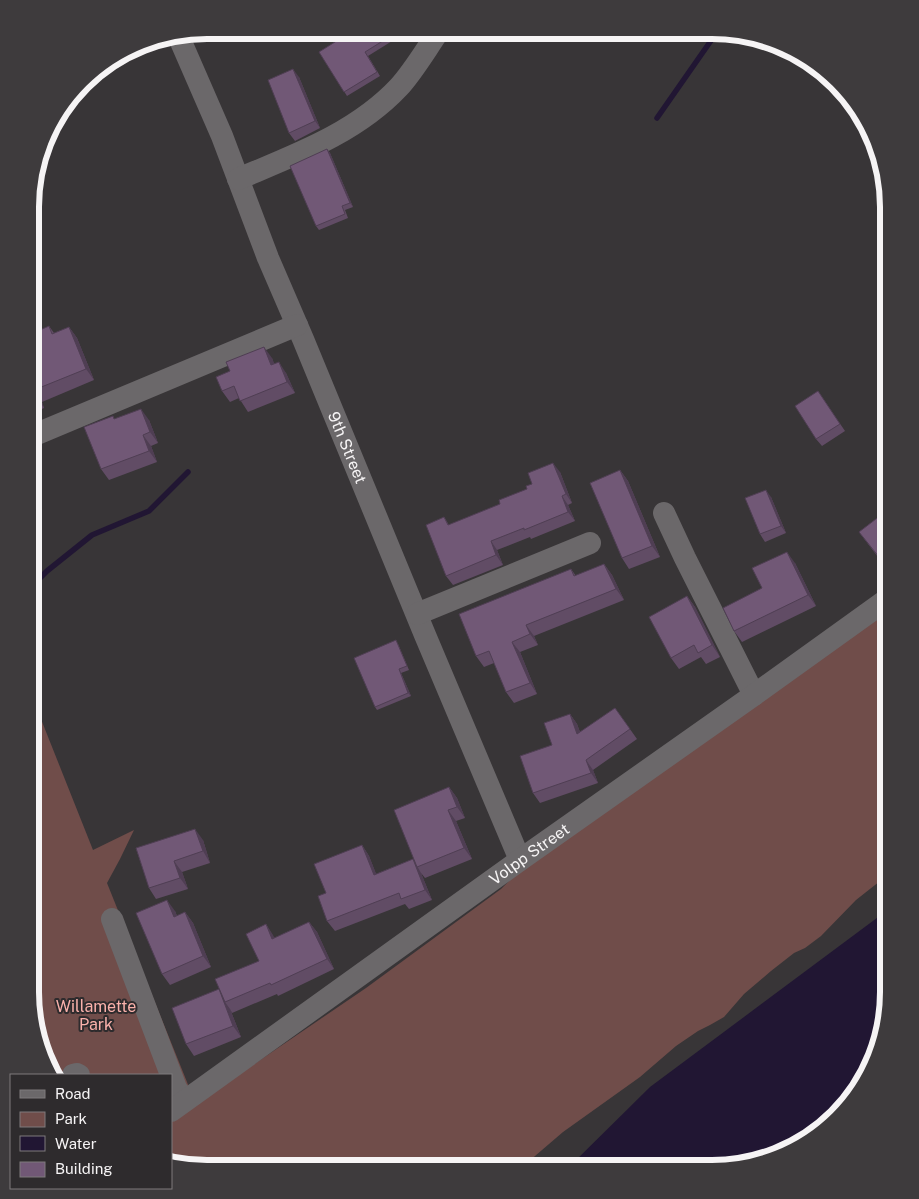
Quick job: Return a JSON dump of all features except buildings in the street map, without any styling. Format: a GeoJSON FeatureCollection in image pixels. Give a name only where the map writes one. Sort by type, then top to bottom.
{"type":"FeatureCollection","features":[{"type":"Feature","properties":{"kind":"street"},"geometry":{"type":"LineString","coordinates":[[238,179],[304,151],[339,133],[367,115],[400,86],[433,39]]}},
{"type":"Feature","properties":{"kind":"street","name":"9th Street"},"geometry":{"type":"LineString","coordinates":[[181,41],[222,136],[268,258],[520,860]]}},
{"type":"Feature","properties":{"kind":"street"},"geometry":{"type":"LineString","coordinates":[[39,433],[297,326]]}},
{"type":"Feature","properties":{"kind":"street"},"geometry":{"type":"LineString","coordinates":[[664,513],[754,695]]}},
{"type":"Feature","properties":{"kind":"street"},"geometry":{"type":"LineString","coordinates":[[417,614],[590,543]]}},
{"type":"Feature","properties":{"kind":"street","name":"Volpp Street"},"geometry":{"type":"LineString","coordinates":[[178,1106],[880,604]]}},
{"type":"Feature","properties":{"kind":"street"},"geometry":{"type":"LineString","coordinates":[[112,919],[171,1074]]}},
{"type":"Feature","properties":{"kind":"street"},"geometry":{"type":"LineString","coordinates":[[172,1077],[176,1088],[178,1106]]}},
{"type":"Feature","properties":{"kind":"green space","name":"Willamette Park"},"geometry":{"type":"Polygon","coordinates":[[[880,614],[880,881],[856,900],[821,936],[805,948],[794,953],[744,994],[724,1017],[676,1046],[640,1077],[563,1132],[530,1160],[207,1160],[172,1157],[172,1074],[60,1074],[48,1046],[42,1025],[39,1003],[39,714],[93,850],[134,830],[107,883],[197,1103],[366,988],[501,889],[517,873],[880,614]]]}},
{"type":"Feature","properties":{"kind":"water"},"geometry":{"type":"Polygon","coordinates":[[[880,916],[880,1003],[877,1025],[871,1046],[863,1066],[852,1085],[823,1118],[805,1132],[786,1143],[756,1155],[734,1159],[576,1160],[650,1087],[880,916]]]}},
{"type":"Feature","properties":{"kind":"waterway"},"geometry":{"type":"LineString","coordinates":[[657,118],[712,39]]}},
{"type":"Feature","properties":{"kind":"waterway"},"geometry":{"type":"LineString","coordinates":[[39,579],[92,535],[149,511],[188,472]]}}]}
